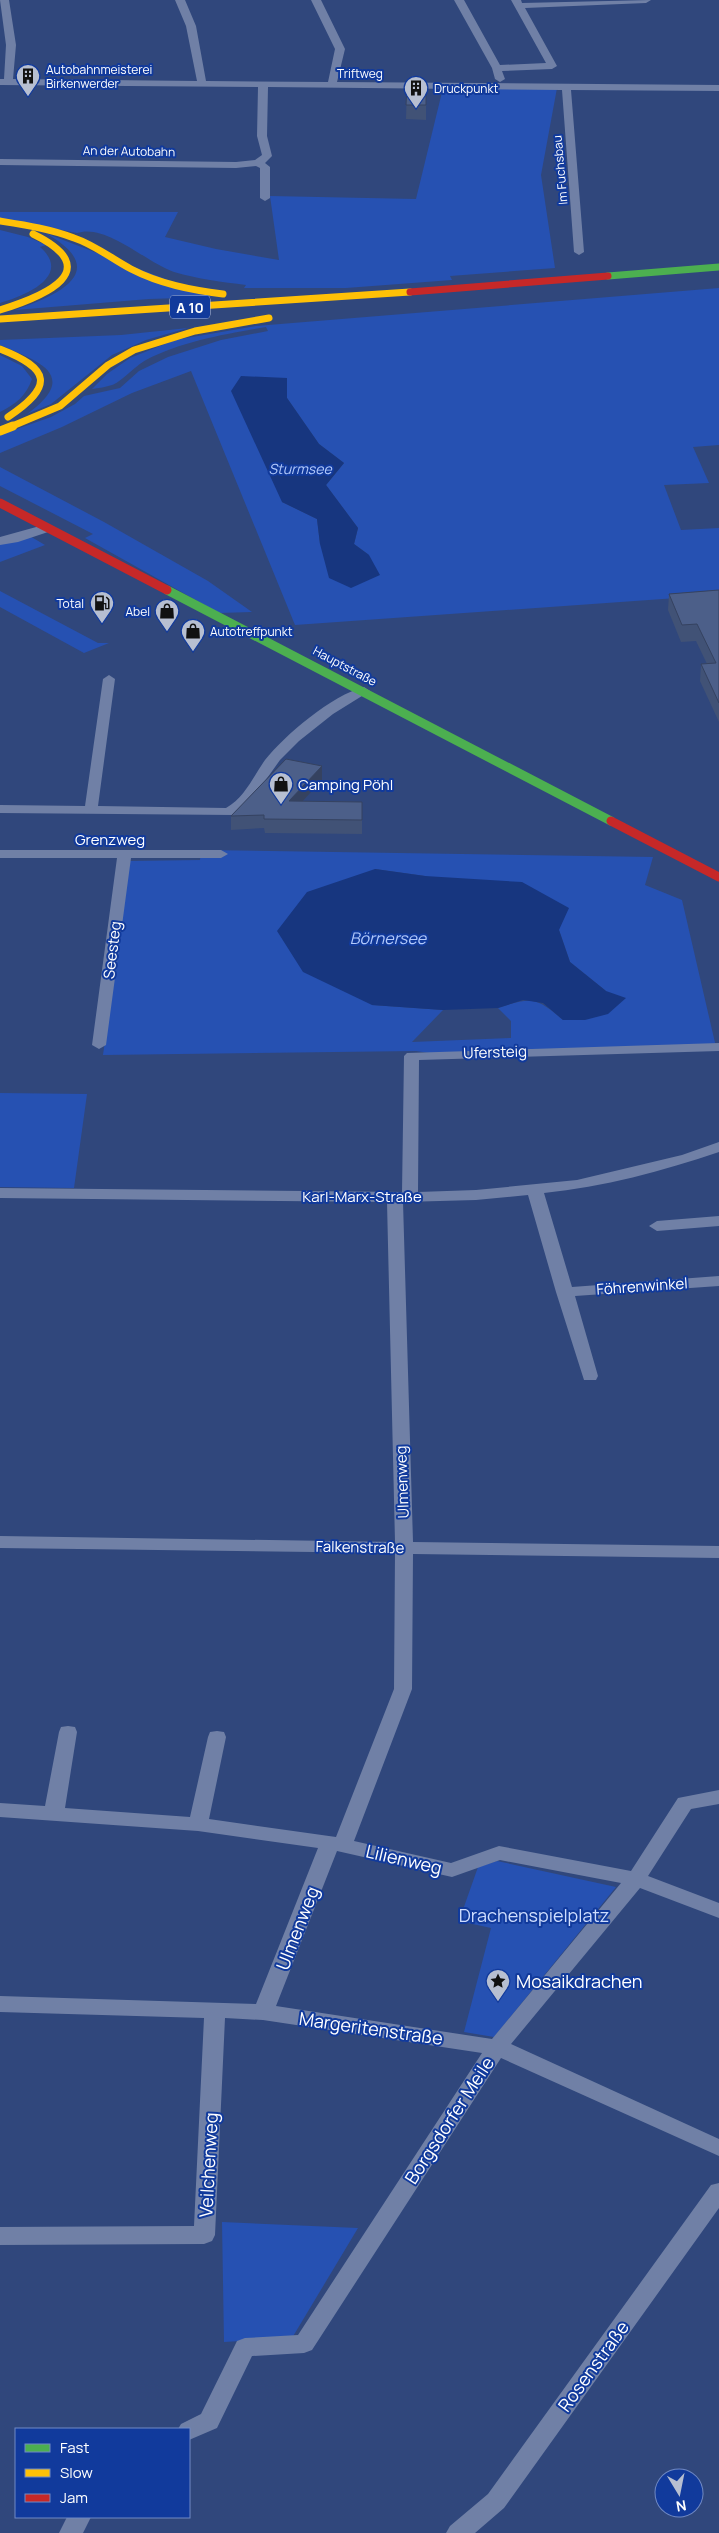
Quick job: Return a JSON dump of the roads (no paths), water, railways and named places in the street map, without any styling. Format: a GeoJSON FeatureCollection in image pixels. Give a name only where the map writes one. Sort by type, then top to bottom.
{"type":"FeatureCollection","features":[{"type":"Feature","properties":{"kind":"main road"},"geometry":{"type":"LineString","coordinates":[[0,222],[40,227],[68,235],[89,244],[141,274],[193,290],[255,296],[380,294]]}},
{"type":"Feature","properties":{"kind":"main road"},"geometry":{"type":"LineString","coordinates":[[0,226],[34,234],[53,243],[64,254],[68,266],[65,277],[53,289],[31,300],[0,310]]}},
{"type":"Feature","properties":{"kind":"main road","name":"A 10"},"geometry":{"type":"LineString","coordinates":[[0,319],[380,294],[719,267]]}},
{"type":"Feature","properties":{"kind":"main road","name":"A 10"},"geometry":{"type":"LineString","coordinates":[[0,431],[60,406],[116,359],[150,343],[203,329],[281,315],[191,320]]}},
{"type":"Feature","properties":{"kind":"main road"},"geometry":{"type":"LineString","coordinates":[[0,349],[31,363],[39,372],[42,382],[38,396],[0,420]]}},
{"type":"Feature","properties":{"kind":"main road","name":"Hauptstraße"},"geometry":{"type":"LineString","coordinates":[[0,503],[719,877]]}},
{"type":"Feature","properties":{"kind":"street"},"geometry":{"type":"LineString","coordinates":[[4,0],[3,11],[11,45],[4,82]]}},
{"type":"Feature","properties":{"kind":"street"},"geometry":{"type":"LineString","coordinates":[[180,0],[191,26],[202,84]]}},
{"type":"Feature","properties":{"kind":"street"},"geometry":{"type":"LineString","coordinates":[[316,0],[340,49],[332,85]]}},
{"type":"Feature","properties":{"kind":"street"},"geometry":{"type":"LineString","coordinates":[[459,0],[497,68],[502,86]]}},
{"type":"Feature","properties":{"kind":"street"},"geometry":{"type":"LineString","coordinates":[[497,68],[552,66],[518,3],[646,0]]}},
{"type":"Feature","properties":{"kind":"street","name":"Triftweg"},"geometry":{"type":"LineString","coordinates":[[4,82],[719,88]]}},
{"type":"Feature","properties":{"kind":"street"},"geometry":{"type":"LineString","coordinates":[[263,84],[262,136],[267,156],[258,163],[265,167],[265,198]]}},
{"type":"Feature","properties":{"kind":"street","name":"Im Fuchsbau"},"geometry":{"type":"LineString","coordinates":[[566,86],[579,252]]}},
{"type":"Feature","properties":{"kind":"street","name":"An der Autobahn"},"geometry":{"type":"LineString","coordinates":[[0,162],[236,165],[258,163]]}},
{"type":"Feature","properties":{"kind":"street"},"geometry":{"type":"LineString","coordinates":[[0,541],[14,539],[47,528]]}},
{"type":"Feature","properties":{"kind":"street"},"geometry":{"type":"LineString","coordinates":[[91,809],[109,679]]}},
{"type":"Feature","properties":{"kind":"street"},"geometry":{"type":"LineString","coordinates":[[0,809],[229,812],[239,807],[274,759],[286,747],[342,701],[364,691]]}},
{"type":"Feature","properties":{"kind":"street","name":"Grenzweg"},"geometry":{"type":"LineString","coordinates":[[0,854],[124,856],[221,854]]}},
{"type":"Feature","properties":{"kind":"street","name":"Seesteg"},"geometry":{"type":"LineString","coordinates":[[99,1045],[124,856]]}},
{"type":"Feature","properties":{"kind":"street","name":"Ufersteig"},"geometry":{"type":"LineString","coordinates":[[403,1197],[412,1056],[719,1047]]}},
{"type":"Feature","properties":{"kind":"street","name":"Karl-Marx-Straße"},"geometry":{"type":"LineString","coordinates":[[0,1193],[403,1197],[535,1190],[577,1185],[627,1174],[719,1147]]}},
{"type":"Feature","properties":{"kind":"street"},"geometry":{"type":"LineString","coordinates":[[535,1190],[590,1376]]}},
{"type":"Feature","properties":{"kind":"street","name":"Ulmenweg"},"geometry":{"type":"LineString","coordinates":[[264,2012],[403,1689],[403,1197]]}},
{"type":"Feature","properties":{"kind":"street"},"geometry":{"type":"LineString","coordinates":[[657,1226],[719,1221]]}},
{"type":"Feature","properties":{"kind":"street","name":"Föhrenwinkel"},"geometry":{"type":"LineString","coordinates":[[564,1292],[719,1281]]}},
{"type":"Feature","properties":{"kind":"street","name":"Falkenstraße"},"geometry":{"type":"LineString","coordinates":[[0,1542],[719,1552]]}},
{"type":"Feature","properties":{"kind":"street"},"geometry":{"type":"LineString","coordinates":[[54,1813],[68,1732]]}},
{"type":"Feature","properties":{"kind":"street"},"geometry":{"type":"LineString","coordinates":[[198,1824],[218,1737]]}},
{"type":"Feature","properties":{"kind":"street","name":"Borgsdorfer Meile"},"geometry":{"type":"LineString","coordinates":[[190,2430],[209,2421],[245,2347],[304,2344],[497,2047],[636,1879],[685,1803],[719,1797]]}},
{"type":"Feature","properties":{"kind":"street","name":"Lilienweg"},"geometry":{"type":"LineString","coordinates":[[0,1810],[198,1824],[337,1844],[452,1870],[499,1853],[636,1879],[719,1912]]}},
{"type":"Feature","properties":{"kind":"street","name":"Margeritenstraße"},"geometry":{"type":"LineString","coordinates":[[0,2004],[264,2012],[497,2047],[719,2148]]}},
{"type":"Feature","properties":{"kind":"street","name":"Veilchenweg"},"geometry":{"type":"LineString","coordinates":[[0,2236],[204,2235],[215,2010]]}},
{"type":"Feature","properties":{"kind":"street","name":"Rosenstraße"},"geometry":{"type":"LineString","coordinates":[[458,2533],[496,2501],[719,2192]]}},
{"type":"Feature","properties":{"kind":"street"},"geometry":{"type":"LineString","coordinates":[[71,2533],[78,2518]]}},
{"type":"Feature","properties":{"kind":"water","name":"Sturmsee"},"geometry":{"type":"Polygon","coordinates":[[[241,376],[287,378],[287,398],[319,444],[344,463],[326,485],[358,528],[354,544],[369,555],[380,575],[351,588],[329,578],[320,544],[317,519],[282,502],[231,391],[241,376]]]}},
{"type":"Feature","properties":{"kind":"water","name":"Börnersee"},"geometry":{"type":"Polygon","coordinates":[[[375,869],[425,876],[522,882],[569,908],[559,930],[570,962],[606,991],[626,998],[608,1014],[585,1020],[563,1020],[543,1003],[523,1000],[498,1008],[443,1010],[372,1005],[303,972],[277,931],[307,892],[375,869]]]}},
{"type":"Feature","properties":{"kind":"place","name":"Autobahnmeisterei Birkenwerder"},"geometry":{"type":"Point","coordinates":[28,97]}},
{"type":"Feature","properties":{"kind":"place","name":"Druckpunkt"},"geometry":{"type":"Point","coordinates":[416,109]}},
{"type":"Feature","properties":{"kind":"place","name":"Total"},"geometry":{"type":"Point","coordinates":[102,624]}},
{"type":"Feature","properties":{"kind":"place","name":"Abel"},"geometry":{"type":"Point","coordinates":[167,632]}},
{"type":"Feature","properties":{"kind":"place","name":"Autotreffpunkt"},"geometry":{"type":"Point","coordinates":[193,652]}},
{"type":"Feature","properties":{"kind":"place","name":"Camping Pöhl"},"geometry":{"type":"Point","coordinates":[281,805]}},
{"type":"Feature","properties":{"kind":"place","name":"Mosaikdrachen"},"geometry":{"type":"Point","coordinates":[498,2002]}},
{"type":"Feature","properties":{"kind":"park label","name":"Drachenspielplatz"},"geometry":{"type":"Point","coordinates":[534,1915]}}]}
